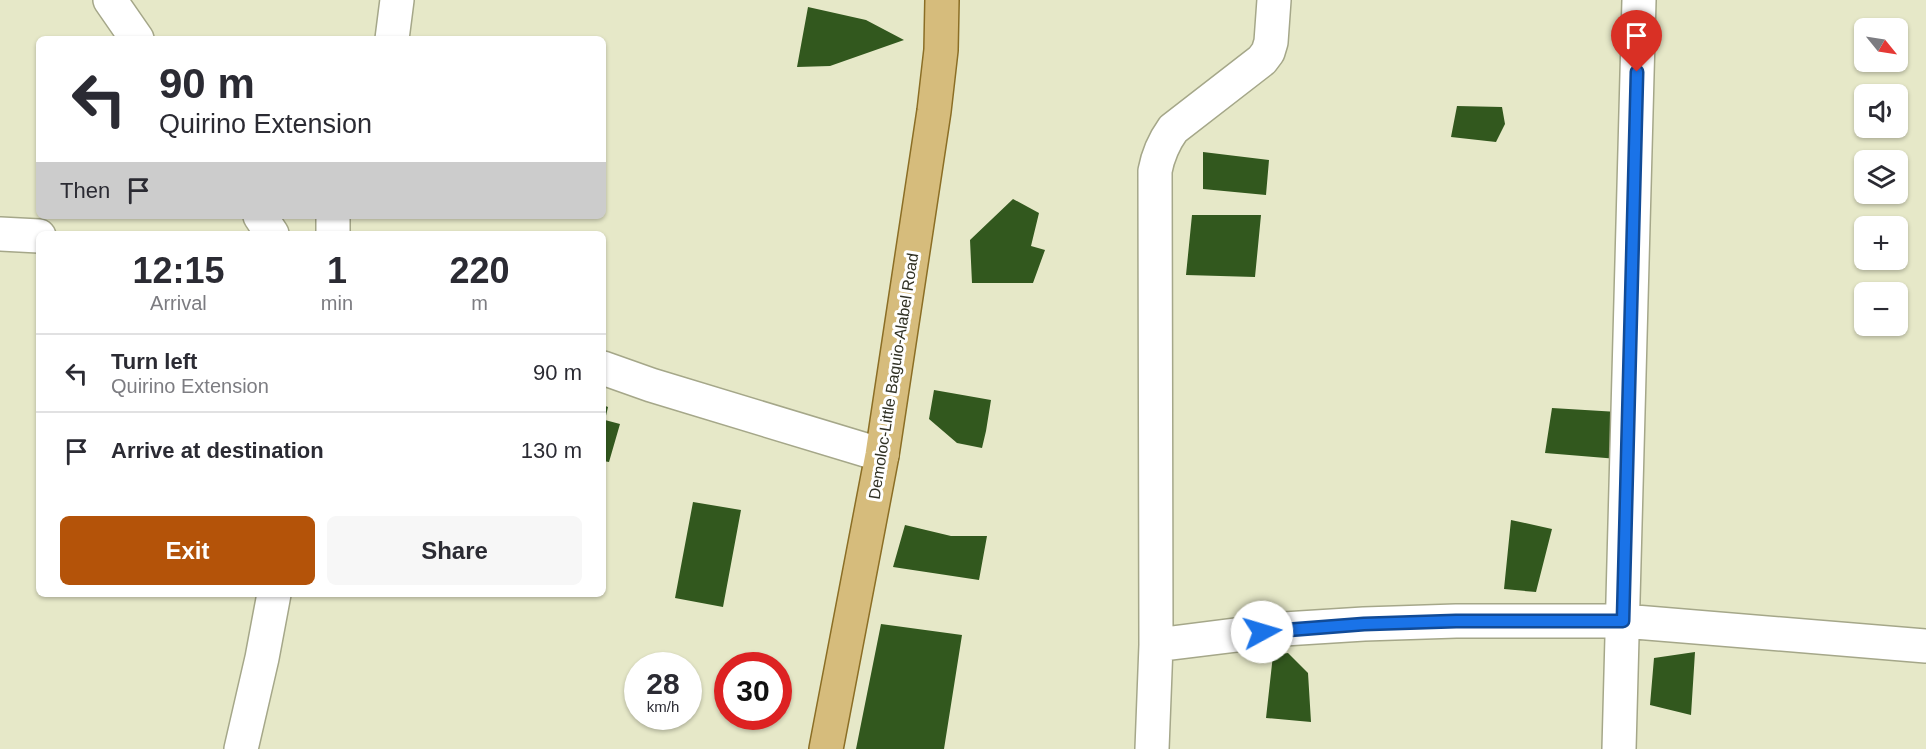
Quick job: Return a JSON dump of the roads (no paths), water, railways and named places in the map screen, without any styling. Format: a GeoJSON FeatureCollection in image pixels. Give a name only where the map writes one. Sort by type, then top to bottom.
{"type":"FeatureCollection","features":[{"type":"Feature","properties":{"kind":"main road","name":"Demoloc-Little Baguio-Alabel Road"},"geometry":{"type":"LineString","coordinates":[[826,749],[882,455],[934,111],[941,50],[942,0]]}},
{"type":"Feature","properties":{"kind":"street"},"geometry":{"type":"LineString","coordinates":[[110,0],[135,36]]}},
{"type":"Feature","properties":{"kind":"street"},"geometry":{"type":"LineString","coordinates":[[392,36],[397,0]]}},
{"type":"Feature","properties":{"kind":"street"},"geometry":{"type":"LineString","coordinates":[[1152,749],[1156,645],[1155,171],[1164,141],[1173,129],[1254,67],[1268,52],[1271,42],[1274,0]]}},
{"type":"Feature","properties":{"kind":"street"},"geometry":{"type":"LineString","coordinates":[[1619,749],[1639,0]]}},
{"type":"Feature","properties":{"kind":"street"},"geometry":{"type":"LineString","coordinates":[[0,234],[36,236]]}},
{"type":"Feature","properties":{"kind":"street"},"geometry":{"type":"LineString","coordinates":[[606,369],[651,385],[882,455]]}},
{"type":"Feature","properties":{"kind":"street"},"geometry":{"type":"LineString","coordinates":[[241,749],[273,597]]}},
{"type":"Feature","properties":{"kind":"street"},"geometry":{"type":"LineString","coordinates":[[1156,645],[1284,629],[1364,624],[1456,621],[1623,621],[1926,646]]}}]}
